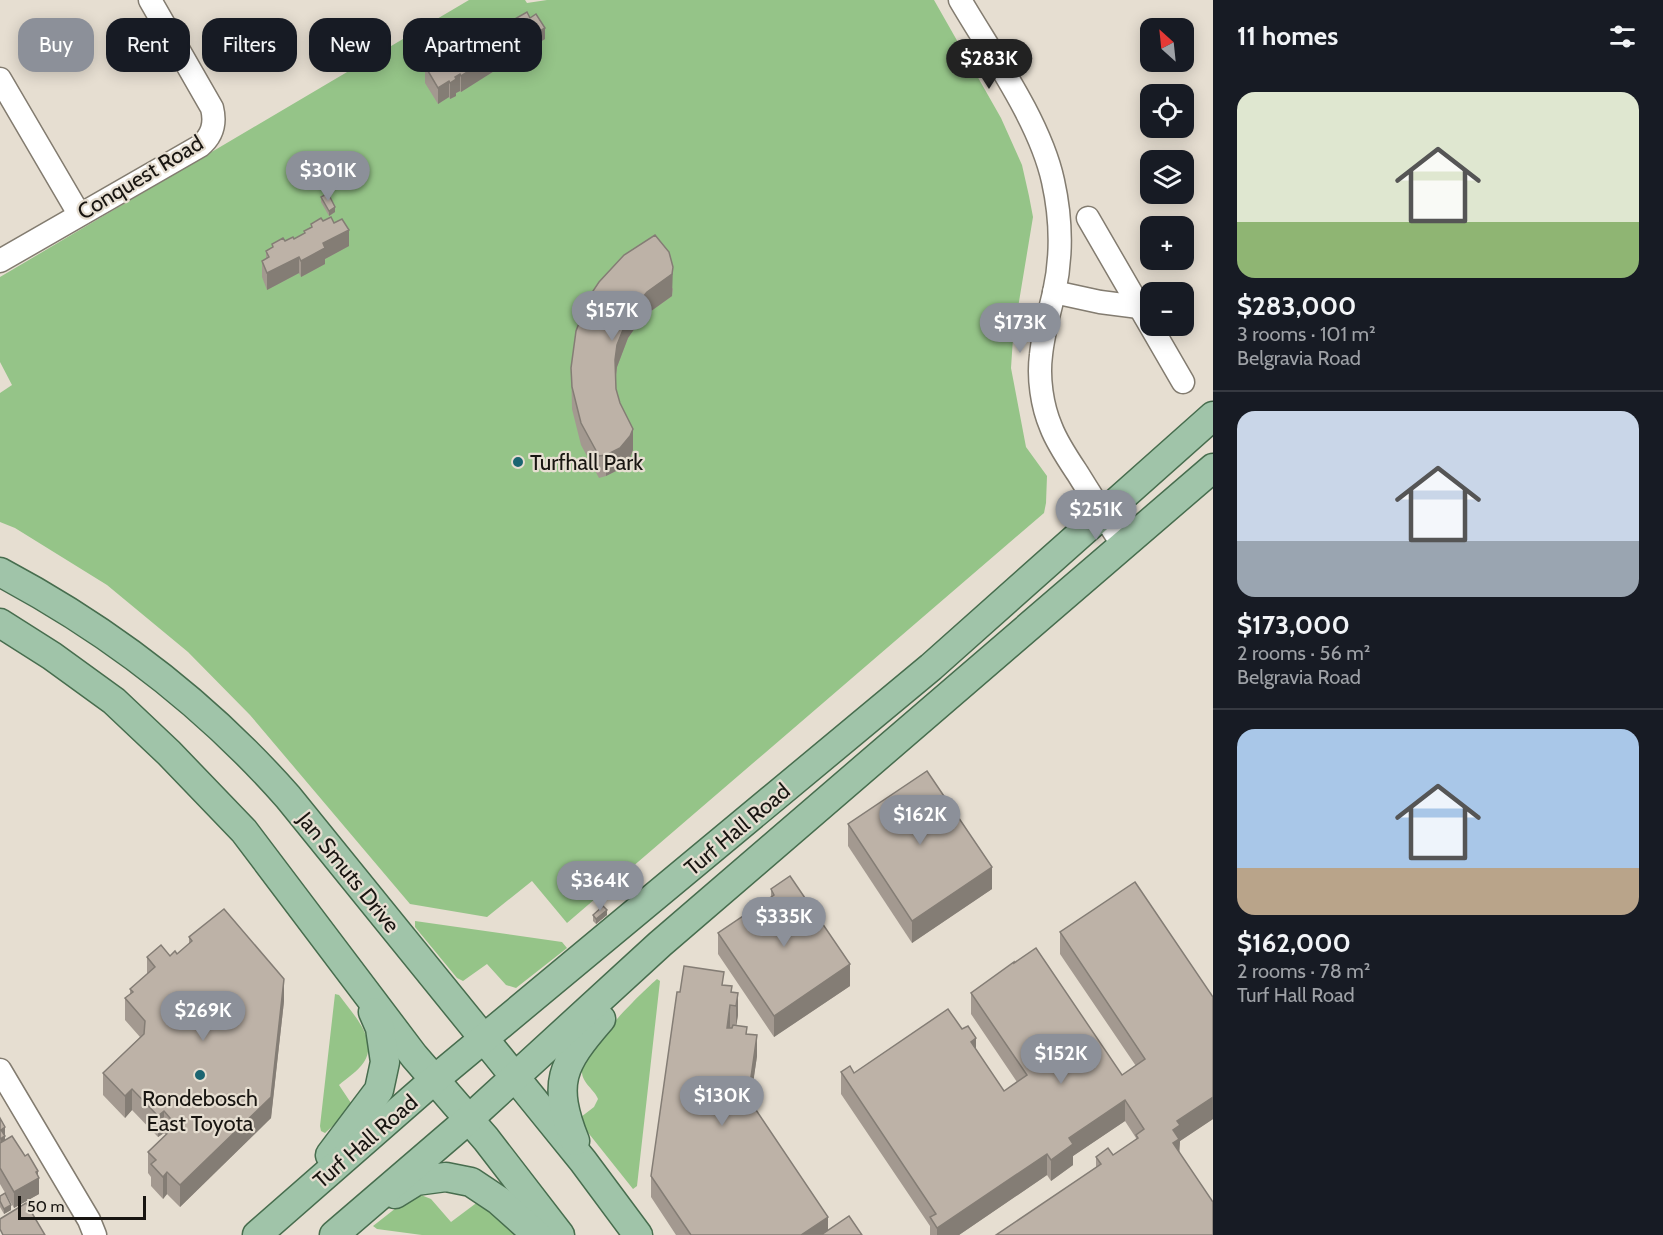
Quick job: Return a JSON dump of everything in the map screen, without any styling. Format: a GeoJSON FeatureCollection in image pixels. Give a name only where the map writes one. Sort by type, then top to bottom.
{"type":"FeatureCollection","features":[{"type":"Feature","properties":{"kind":"main road","name":"Turf Hall Road"},"geometry":{"type":"LineString","coordinates":[[257,1235],[434,1080],[931,667],[1213,416]]}},
{"type":"Feature","properties":{"kind":"main road","name":"Turf Hall Road"},"geometry":{"type":"LineString","coordinates":[[337,1232],[469,1119],[660,944],[1124,547],[1213,468]]}},
{"type":"Feature","properties":{"kind":"main road","name":"Jan Smuts Drive"},"geometry":{"type":"LineString","coordinates":[[0,572],[63,607],[114,641],[179,690],[239,745],[288,797],[583,1161],[638,1235]]}},
{"type":"Feature","properties":{"kind":"main road"},"geometry":{"type":"LineString","coordinates":[[0,623],[114,700],[170,753],[244,831],[365,994],[434,1080],[469,1119],[560,1235]]}},
{"type":"Feature","properties":{"kind":"main road"},"geometry":{"type":"LineString","coordinates":[[583,1161],[563,1105],[562,1089],[568,1062],[577,1046],[633,982],[660,944]]}},
{"type":"Feature","properties":{"kind":"main road"},"geometry":{"type":"LineString","coordinates":[[288,1208],[379,1090],[385,1062],[380,1028],[365,994]]}},
{"type":"Feature","properties":{"kind":"main road"},"geometry":{"type":"LineString","coordinates":[[337,1232],[416,1180],[446,1177],[471,1182],[498,1200],[537,1235]]}},
{"type":"Feature","properties":{"kind":"street","name":"Conquest Road"},"geometry":{"type":"LineString","coordinates":[[0,261],[200,146],[213,129],[212,108],[150,0]]}},
{"type":"Feature","properties":{"kind":"street"},"geometry":{"type":"LineString","coordinates":[[960,0],[1024,109],[1035,130],[1048,165],[1053,182],[1059,228],[1058,267],[1040,357],[1044,406],[1061,447],[1124,547]]}},
{"type":"Feature","properties":{"kind":"street"},"geometry":{"type":"LineString","coordinates":[[0,79],[79,214]]}},
{"type":"Feature","properties":{"kind":"street"},"geometry":{"type":"LineString","coordinates":[[1088,218],[1183,382]]}},
{"type":"Feature","properties":{"kind":"street"},"geometry":{"type":"LineString","coordinates":[[1054,292],[1100,302],[1139,307]]}},
{"type":"Feature","properties":{"kind":"street"},"geometry":{"type":"LineString","coordinates":[[0,1070],[89,1220],[95,1235]]}},
{"type":"Feature","properties":{"kind":"green space","name":"Turfhall Park"},"geometry":{"type":"Polygon","coordinates":[[[469,0],[525,0],[527,3],[547,0],[934,0],[1001,118],[1022,165],[1033,217],[1013,338],[1011,368],[1026,447],[1047,476],[1044,513],[567,923],[532,881],[487,917],[410,904],[250,715],[188,652],[107,585],[15,528],[0,522],[0,393],[12,385],[0,362],[0,277],[347,72],[391,72],[391,46],[403,39],[403,72],[542,72],[542,18],[439,18],[469,0]]]}},
{"type":"Feature","properties":{"kind":"green space"},"geometry":{"type":"Polygon","coordinates":[[[415,921],[562,942],[567,948],[516,988],[506,985],[487,964],[463,981],[457,978],[415,927],[415,921]]]}},
{"type":"Feature","properties":{"kind":"green space"},"geometry":{"type":"Polygon","coordinates":[[[657,979],[660,981],[637,1186],[633,1189],[586,1130],[581,1117],[594,1107],[598,1099],[584,1080],[582,1072],[584,1063],[601,1038],[626,1009],[657,979]]]}},
{"type":"Feature","properties":{"kind":"green space"},"geometry":{"type":"Polygon","coordinates":[[[335,994],[339,995],[362,1026],[368,1044],[368,1053],[362,1065],[339,1085],[351,1103],[349,1111],[325,1133],[321,1131],[320,1126],[335,994]]]}},
{"type":"Feature","properties":{"kind":"green space"},"geometry":{"type":"Polygon","coordinates":[[[421,1195],[431,1199],[451,1222],[479,1201],[491,1209],[515,1235],[422,1235],[377,1229],[373,1226],[410,1197],[421,1195]]]}},
{"type":"Feature","properties":{"kind":"building"},"geometry":{"type":"Polygon","coordinates":[[[527,12],[530,18],[516,18],[527,12]]]}},
{"type":"Feature","properties":{"kind":"building"},"geometry":{"type":"Polygon","coordinates":[[[429,72],[467,72],[461,76],[460,74],[450,83],[449,81],[438,88],[429,72]]]}},
{"type":"Feature","properties":{"kind":"building"},"geometry":{"type":"Polygon","coordinates":[[[328,193],[335,207],[329,211],[321,197],[328,193]]]}},
{"type":"Feature","properties":{"kind":"building"},"geometry":{"type":"Polygon","coordinates":[[[331,217],[334,223],[342,219],[349,230],[323,243],[325,248],[301,261],[299,257],[267,273],[262,261],[269,257],[266,251],[273,247],[272,244],[283,238],[285,241],[293,237],[294,239],[305,233],[304,231],[312,227],[311,224],[321,218],[323,221],[331,217]]]}},
{"type":"Feature","properties":{"kind":"building"},"geometry":{"type":"Polygon","coordinates":[[[655,235],[669,252],[673,267],[672,274],[647,292],[628,317],[617,345],[615,360],[616,389],[633,429],[620,448],[599,456],[581,423],[572,387],[571,368],[576,331],[589,297],[599,282],[624,255],[655,235]]]}},
{"type":"Feature","properties":{"kind":"building"},"geometry":{"type":"Polygon","coordinates":[[[927,771],[992,867],[912,921],[848,824],[927,771]]]}},
{"type":"Feature","properties":{"kind":"building"},"geometry":{"type":"Polygon","coordinates":[[[790,876],[850,964],[774,1016],[718,933],[774,895],[771,889],[790,876]]]}},
{"type":"Feature","properties":{"kind":"building"},"geometry":{"type":"Polygon","coordinates":[[[1135,882],[1213,997],[1213,1097],[1177,1121],[1180,1125],[1173,1130],[1179,1139],[1173,1143],[1213,1202],[1213,1235],[996,1235],[1101,1164],[1096,1157],[1108,1148],[1113,1155],[1138,1138],[1136,1135],[1144,1129],[1125,1100],[1069,1138],[1073,1144],[1051,1160],[1047,1154],[937,1228],[930,1217],[936,1214],[841,1072],[850,1066],[854,1073],[948,1009],[962,1029],[968,1026],[976,1038],[971,1042],[1004,1091],[1027,1075],[971,993],[1036,948],[1122,1075],[1145,1059],[1060,932],[1135,882]]]}},
{"type":"Feature","properties":{"kind":"building"},"geometry":{"type":"Polygon","coordinates":[[[603,906],[607,910],[596,919],[593,915],[603,906]]]}},
{"type":"Feature","properties":{"kind":"building","name":"Rondebosch East Toyota"},"geometry":{"type":"Polygon","coordinates":[[[224,909],[284,979],[271,1097],[180,1185],[167,1172],[163,1177],[151,1164],[156,1160],[148,1152],[176,1125],[164,1111],[158,1116],[132,1089],[125,1096],[103,1073],[144,1034],[145,1021],[125,998],[133,992],[130,989],[155,967],[147,957],[161,945],[170,956],[175,951],[177,954],[192,941],[189,937],[224,909]]]}},
{"type":"Feature","properties":{"kind":"building"},"geometry":{"type":"Polygon","coordinates":[[[684,966],[724,972],[722,985],[732,986],[731,992],[738,993],[736,1006],[730,1005],[727,1028],[732,1028],[733,1025],[747,1027],[746,1034],[757,1035],[748,1098],[828,1217],[801,1235],[691,1235],[651,1176],[677,992],[680,992],[684,966]]]}},
{"type":"Feature","properties":{"kind":"building"},"geometry":{"type":"Polygon","coordinates":[[[0,1118],[5,1127],[1,1130],[5,1136],[0,1139],[0,1118]]]}},
{"type":"Feature","properties":{"kind":"building"},"geometry":{"type":"Polygon","coordinates":[[[12,1136],[25,1156],[28,1154],[38,1171],[36,1172],[39,1178],[14,1192],[0,1168],[0,1143],[12,1136]]]}},
{"type":"Feature","properties":{"kind":"building"},"geometry":{"type":"Polygon","coordinates":[[[5,1193],[11,1205],[4,1209],[0,1196],[5,1193]]]}},
{"type":"Feature","properties":{"kind":"building"},"geometry":{"type":"Polygon","coordinates":[[[26,1203],[45,1235],[3,1235],[0,1229],[0,1219],[26,1203]]]}},
{"type":"Feature","properties":{"kind":"building"},"geometry":{"type":"Polygon","coordinates":[[[849,1216],[862,1235],[821,1235],[849,1216]]]}},
{"type":"Feature","properties":{"kind":"place","name":"Turfhall Park"},"geometry":{"type":"Point","coordinates":[518,462]}},
{"type":"Feature","properties":{"kind":"place","name":"Rondebosch East Toyota"},"geometry":{"type":"Point","coordinates":[200,1075]}}]}
